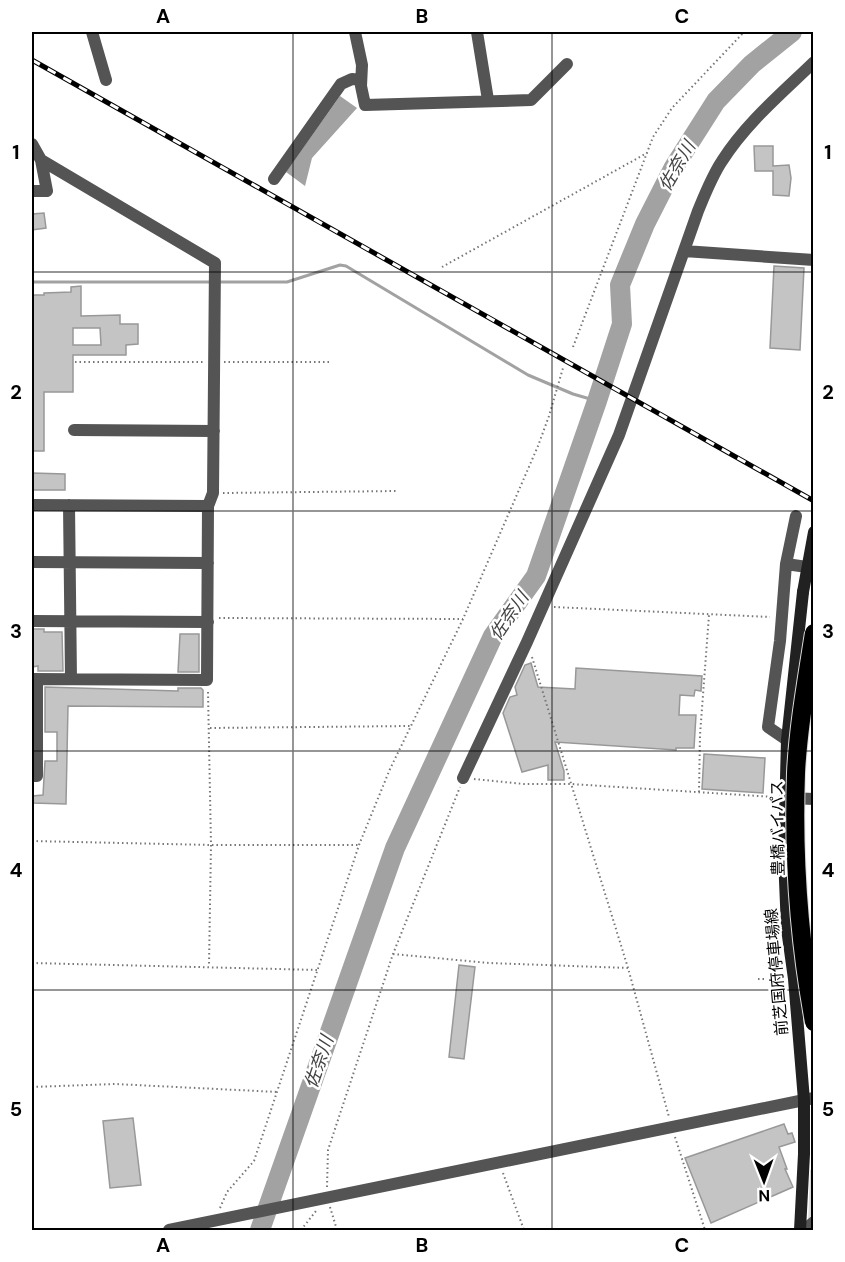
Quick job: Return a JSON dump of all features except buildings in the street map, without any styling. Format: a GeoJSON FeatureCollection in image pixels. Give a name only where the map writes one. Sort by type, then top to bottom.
{"type":"FeatureCollection","features":[{"type":"Feature","properties":{"kind":"highway","name":"豊橋バイパス"},"geometry":{"type":"LineString","coordinates":[[813,633],[796,772],[800,928],[813,1022]]}},
{"type":"Feature","properties":{"kind":"highway","name":"豊橋バイパス"},"geometry":{"type":"LineString","coordinates":[[813,687],[806,769],[804,882],[813,973]]}},
{"type":"Feature","properties":{"kind":"main road","name":"前芝国府停車場線"},"geometry":{"type":"LineString","coordinates":[[802,1230],[809,1154],[809,1099],[786,908],[784,856],[787,740],[803,592],[813,532]]}},
{"type":"Feature","properties":{"kind":"street"},"geometry":{"type":"LineString","coordinates":[[92,32],[106,80]]}},
{"type":"Feature","properties":{"kind":"street"},"geometry":{"type":"LineString","coordinates":[[354,32],[362,64],[364,105],[531,100],[567,64]]}},
{"type":"Feature","properties":{"kind":"street"},"geometry":{"type":"LineString","coordinates":[[477,32],[488,100]]}},
{"type":"Feature","properties":{"kind":"street"},"geometry":{"type":"LineString","coordinates":[[463,778],[543,607],[619,435],[698,211],[723,159],[763,112],[813,62]]}},
{"type":"Feature","properties":{"kind":"street"},"geometry":{"type":"LineString","coordinates":[[274,180],[341,84],[352,79],[361,80]]}},
{"type":"Feature","properties":{"kind":"street"},"geometry":{"type":"LineString","coordinates":[[32,144],[41,160],[47,190],[32,191]]}},
{"type":"Feature","properties":{"kind":"street"},"geometry":{"type":"LineString","coordinates":[[32,776],[37,776],[34,679],[207,680],[208,506],[213,493],[214,431],[215,263],[41,160]]}},
{"type":"Feature","properties":{"kind":"street"},"geometry":{"type":"LineString","coordinates":[[684,251],[813,260]]}},
{"type":"Feature","properties":{"kind":"street"},"geometry":{"type":"LineString","coordinates":[[74,430],[214,431]]}},
{"type":"Feature","properties":{"kind":"street"},"geometry":{"type":"LineString","coordinates":[[32,505],[208,506]]}},
{"type":"Feature","properties":{"kind":"street"},"geometry":{"type":"LineString","coordinates":[[69,505],[71,679]]}},
{"type":"Feature","properties":{"kind":"street"},"geometry":{"type":"LineString","coordinates":[[787,740],[768,727],[782,618],[786,564],[796,516]]}},
{"type":"Feature","properties":{"kind":"street"},"geometry":{"type":"LineString","coordinates":[[32,562],[208,563]]}},
{"type":"Feature","properties":{"kind":"street"},"geometry":{"type":"LineString","coordinates":[[786,564],[813,568]]}},
{"type":"Feature","properties":{"kind":"street"},"geometry":{"type":"LineString","coordinates":[[32,621],[208,620]]}},
{"type":"Feature","properties":{"kind":"street"},"geometry":{"type":"LineString","coordinates":[[786,798],[813,799]]}},
{"type":"Feature","properties":{"kind":"street"},"geometry":{"type":"LineString","coordinates":[[169,1230],[809,1099]]}},
{"type":"Feature","properties":{"kind":"street"},"geometry":{"type":"LineString","coordinates":[[802,1230],[813,1222]]}},
{"type":"Feature","properties":{"kind":"path"},"geometry":{"type":"LineString","coordinates":[[573,347],[653,137],[672,108],[744,32]]}},
{"type":"Feature","properties":{"kind":"path"},"geometry":{"type":"LineString","coordinates":[[442,267],[647,153]]}},
{"type":"Feature","properties":{"kind":"path"},"geometry":{"type":"LineString","coordinates":[[218,1220],[227,1192],[254,1161],[359,845],[390,769],[463,619],[538,446],[563,368]]}},
{"type":"Feature","properties":{"kind":"path"},"geometry":{"type":"LineString","coordinates":[[213,493],[397,491]]}},
{"type":"Feature","properties":{"kind":"path"},"geometry":{"type":"LineString","coordinates":[[543,607],[782,618]]}},
{"type":"Feature","properties":{"kind":"path"},"geometry":{"type":"LineString","coordinates":[[699,792],[700,735],[709,615]]}},
{"type":"Feature","properties":{"kind":"path"},"geometry":{"type":"LineString","coordinates":[[208,620],[463,619]]}},
{"type":"Feature","properties":{"kind":"path"},"geometry":{"type":"LineString","coordinates":[[527,642],[628,968],[672,1127],[705,1230]]}},
{"type":"Feature","properties":{"kind":"path"},"geometry":{"type":"LineString","coordinates":[[207,680],[211,845],[209,966]]}},
{"type":"Feature","properties":{"kind":"path"},"geometry":{"type":"LineString","coordinates":[[208,728],[411,726]]}},
{"type":"Feature","properties":{"kind":"path"},"geometry":{"type":"LineString","coordinates":[[337,1230],[327,1197],[328,1150],[393,954],[463,778],[524,784],[571,784],[786,798]]}},
{"type":"Feature","properties":{"kind":"path"},"geometry":{"type":"LineString","coordinates":[[32,841],[211,845],[359,845]]}},
{"type":"Feature","properties":{"kind":"path"},"geometry":{"type":"LineString","coordinates":[[393,954],[489,963],[628,968]]}},
{"type":"Feature","properties":{"kind":"path"},"geometry":{"type":"LineString","coordinates":[[32,963],[318,970]]}},
{"type":"Feature","properties":{"kind":"path"},"geometry":{"type":"LineString","coordinates":[[758,979],[794,979]]}},
{"type":"Feature","properties":{"kind":"path"},"geometry":{"type":"LineString","coordinates":[[32,1087],[115,1084],[278,1092]]}},
{"type":"Feature","properties":{"kind":"path"},"geometry":{"type":"LineString","coordinates":[[498,1161],[524,1230]]}},
{"type":"Feature","properties":{"kind":"path"},"geometry":{"type":"LineString","coordinates":[[301,1230],[327,1197]]}},
{"type":"Feature","properties":{"kind":"shaded area"},"geometry":{"type":"Polygon","coordinates":[[[340,96],[357,108],[312,158],[305,186],[286,172],[340,96]]]}},
{"type":"Feature","properties":{"kind":"shaded area"},"geometry":{"type":"Polygon","coordinates":[[[813,1169],[813,1218],[808,1223],[810,1170],[813,1169]]]}},
{"type":"Feature","properties":{"kind":"waterway","name":"佐奈川"},"geometry":{"type":"LineString","coordinates":[[260,1230],[395,848],[493,636],[536,576],[622,324],[620,285],[645,224],[674,167],[716,101],[752,64],[792,32]]}},
{"type":"Feature","properties":{"kind":"waterway"},"geometry":{"type":"LineString","coordinates":[[219,282],[287,282],[340,265],[346,266],[528,375],[573,394],[597,401]]}},
{"type":"Feature","properties":{"kind":"waterway"},"geometry":{"type":"LineString","coordinates":[[32,282],[213,282]]}},
{"type":"Feature","properties":{"kind":"railway"},"geometry":{"type":"LineString","coordinates":[[32,60],[814,501]]}}]}
